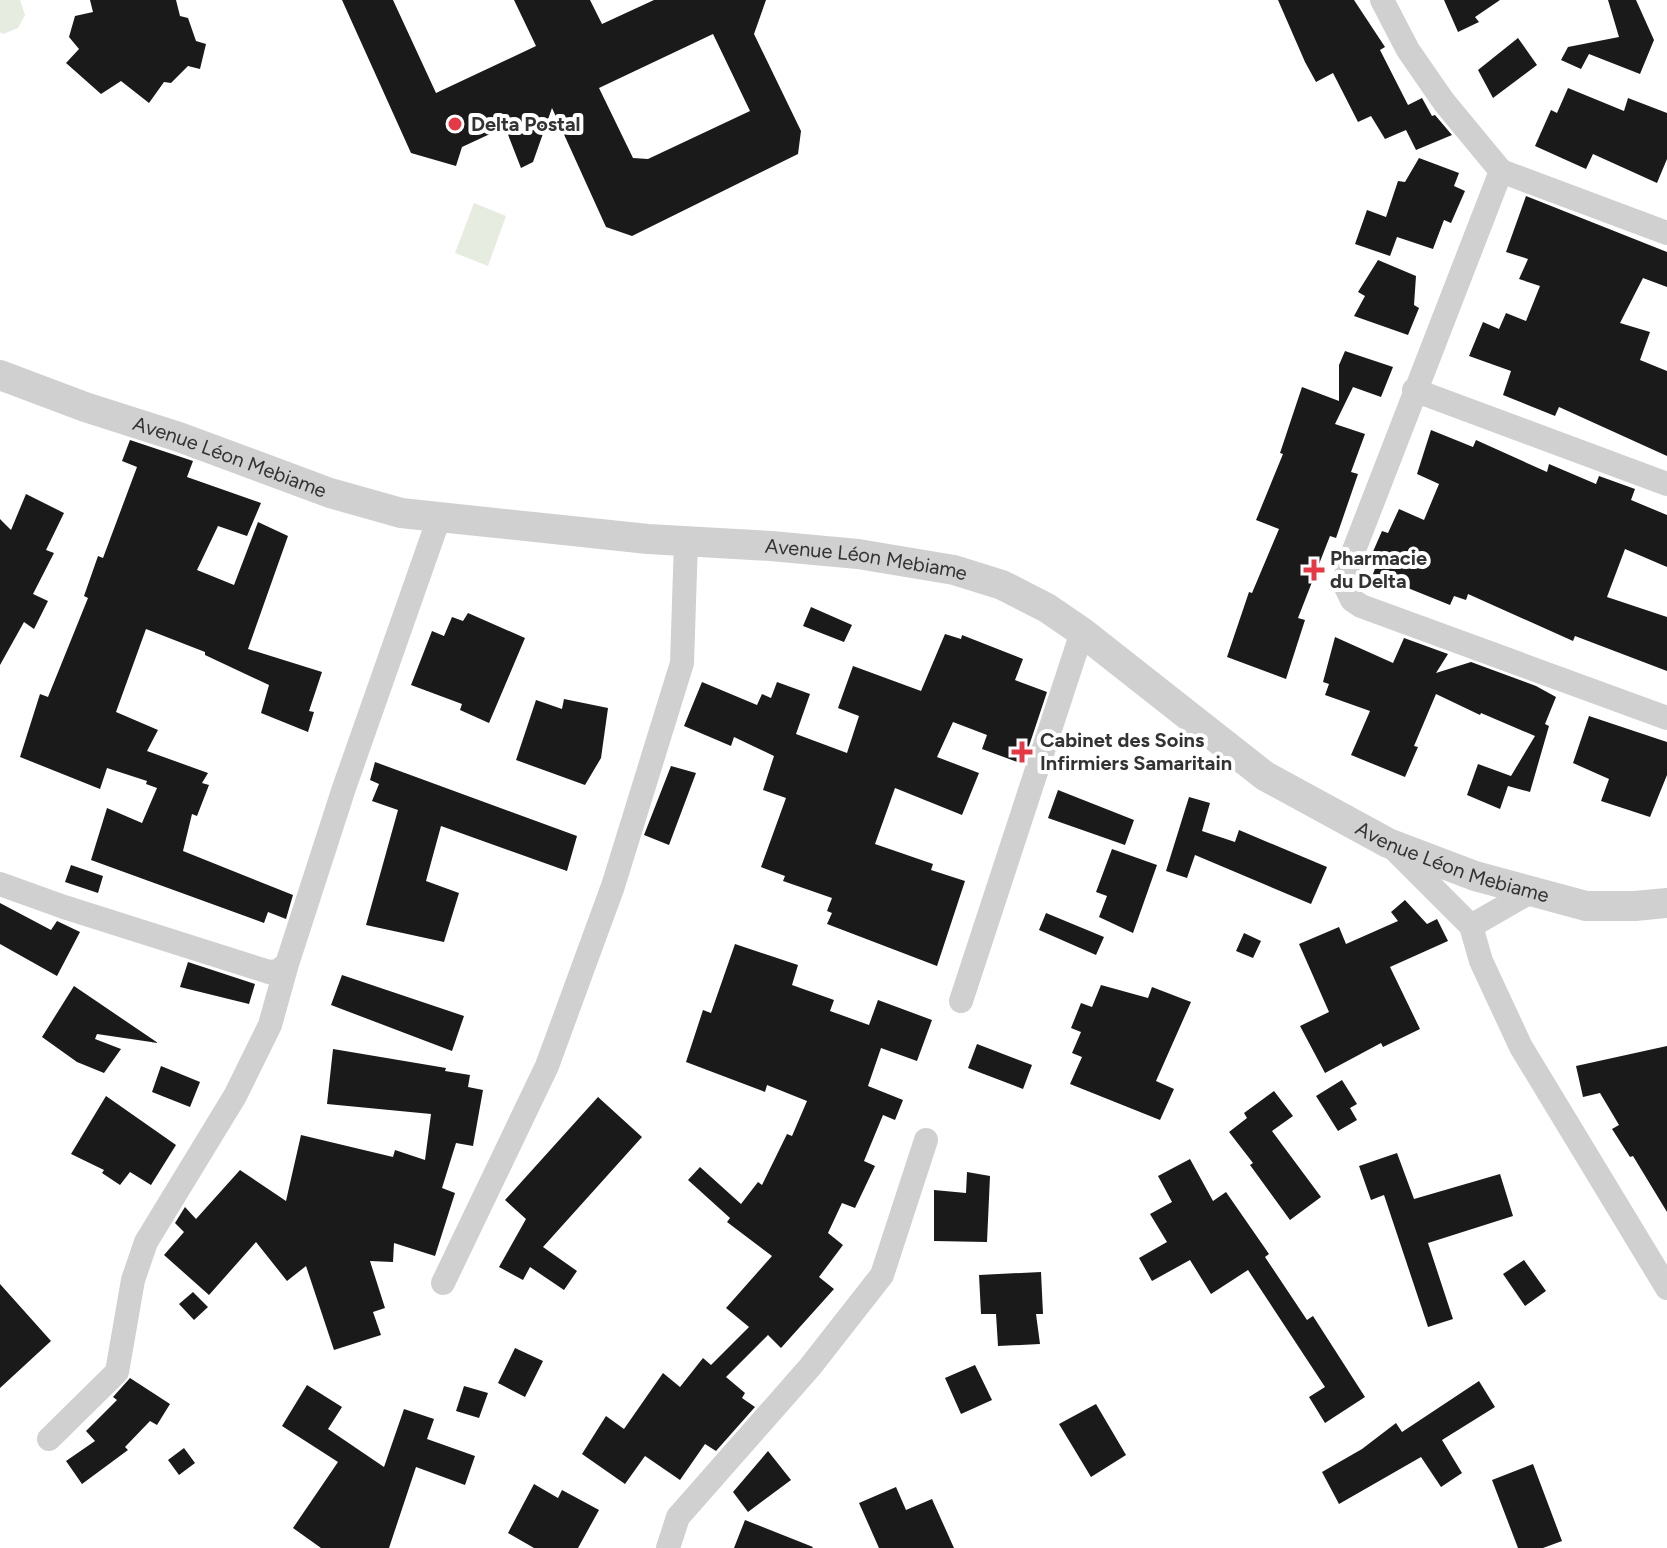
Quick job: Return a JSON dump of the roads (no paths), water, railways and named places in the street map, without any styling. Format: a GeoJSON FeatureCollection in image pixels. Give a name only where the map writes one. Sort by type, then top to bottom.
{"type":"FeatureCollection","features":[{"type":"Feature","properties":{"kind":"street"},"geometry":{"type":"LineString","coordinates":[[1382,0],[1408,50],[1444,102],[1501,171],[1667,233]]}},
{"type":"Feature","properties":{"kind":"street"},"geometry":{"type":"LineString","coordinates":[[1501,171],[1414,390],[1344,583],[1352,600],[1361,606],[1667,718]]}},
{"type":"Feature","properties":{"kind":"street","name":"Avenue Léon Mebiame"},"geometry":{"type":"LineString","coordinates":[[0,375],[330,493],[401,513],[686,541],[858,554],[954,570],[1002,585],[1047,608],[1082,632],[1265,776],[1388,843],[1475,876],[1586,906],[1667,903]]}},
{"type":"Feature","properties":{"kind":"street"},"geometry":{"type":"LineString","coordinates":[[1414,390],[1667,484]]}},
{"type":"Feature","properties":{"kind":"street"},"geometry":{"type":"LineString","coordinates":[[49,1439],[117,1372],[133,1280],[146,1242],[235,1096],[270,1025],[344,788],[439,518]]}},
{"type":"Feature","properties":{"kind":"street"},"geometry":{"type":"LineString","coordinates":[[443,1283],[547,1066],[613,886],[682,663],[686,541]]}},
{"type":"Feature","properties":{"kind":"street"},"geometry":{"type":"LineString","coordinates":[[961,1001],[1082,632]]}},
{"type":"Feature","properties":{"kind":"street"},"geometry":{"type":"LineString","coordinates":[[1388,843],[1471,926],[1481,961],[1521,1047],[1667,1288]]}},
{"type":"Feature","properties":{"kind":"street"},"geometry":{"type":"LineString","coordinates":[[0,884],[269,972],[278,971],[287,964]]}},
{"type":"Feature","properties":{"kind":"street"},"geometry":{"type":"LineString","coordinates":[[1471,926],[1532,891]]}},
{"type":"Feature","properties":{"kind":"street"},"geometry":{"type":"LineString","coordinates":[[668,1548],[678,1517],[810,1367],[882,1275],[926,1140]]}},
{"type":"Feature","properties":{"kind":"place","name":"Delta Postal"},"geometry":{"type":"Point","coordinates":[455,124]}},
{"type":"Feature","properties":{"kind":"place","name":"Pharmacie du Delta"},"geometry":{"type":"Point","coordinates":[1314,570]}},
{"type":"Feature","properties":{"kind":"place","name":"Cabinet des Soins Infirmiers Samaritain"},"geometry":{"type":"Point","coordinates":[1022,752]}}]}
